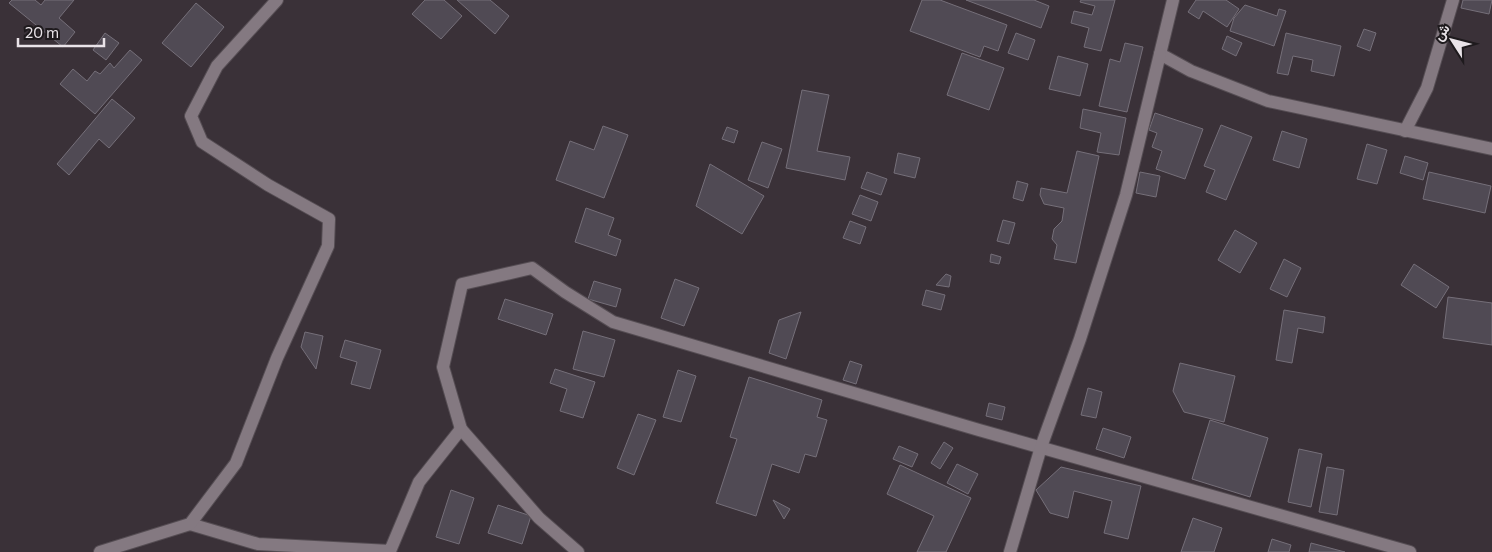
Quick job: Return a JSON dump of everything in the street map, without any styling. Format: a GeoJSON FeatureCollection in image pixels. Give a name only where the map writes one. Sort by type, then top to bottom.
{"type":"FeatureCollection","features":[{"type":"Feature","properties":{"kind":"street"},"geometry":{"type":"LineString","coordinates":[[190,524],[236,463],[277,358],[328,246],[329,219],[268,185],[202,142],[191,116],[217,66],[277,0]]}},
{"type":"Feature","properties":{"kind":"street"},"geometry":{"type":"LineString","coordinates":[[1010,552],[1041,447],[1080,339],[1126,195],[1172,0]]}},
{"type":"Feature","properties":{"kind":"street"},"geometry":{"type":"LineString","coordinates":[[1405,131],[1426,88],[1453,0]]}},
{"type":"Feature","properties":{"kind":"street"},"geometry":{"type":"LineString","coordinates":[[1160,54],[1191,71],[1268,101],[1492,149]]}},
{"type":"Feature","properties":{"kind":"street"},"geometry":{"type":"LineString","coordinates":[[578,552],[539,518],[461,428],[443,367],[462,284],[532,268],[565,292],[613,322],[1410,552]]}},
{"type":"Feature","properties":{"kind":"street"},"geometry":{"type":"LineString","coordinates":[[100,552],[190,524],[258,544],[390,551],[419,482],[461,428]]}},
{"type":"Feature","properties":{"kind":"building"},"geometry":{"type":"Polygon","coordinates":[[[12,0],[35,0],[41,5],[45,0],[74,0],[59,18],[75,32],[63,47],[9,3],[12,0]]]}},
{"type":"Feature","properties":{"kind":"building"},"geometry":{"type":"Polygon","coordinates":[[[425,0],[444,0],[462,16],[441,39],[412,14],[425,0]]]}},
{"type":"Feature","properties":{"kind":"building"},"geometry":{"type":"Polygon","coordinates":[[[457,0],[490,0],[509,16],[495,34],[457,0]]]}},
{"type":"Feature","properties":{"kind":"building"},"geometry":{"type":"Polygon","coordinates":[[[922,0],[940,0],[1007,25],[998,51],[984,46],[980,57],[910,31],[922,0]]]}},
{"type":"Feature","properties":{"kind":"building"},"geometry":{"type":"Polygon","coordinates":[[[966,0],[1034,0],[1049,6],[1041,28],[966,0]]]}},
{"type":"Feature","properties":{"kind":"building"},"geometry":{"type":"Polygon","coordinates":[[[1081,0],[1115,0],[1101,51],[1084,47],[1089,28],[1071,23],[1074,11],[1092,15],[1095,6],[1080,2],[1081,0]]]}},
{"type":"Feature","properties":{"kind":"building"},"geometry":{"type":"Polygon","coordinates":[[[1196,0],[1226,0],[1239,9],[1227,27],[1203,11],[1199,19],[1188,12],[1196,0]]]}},
{"type":"Feature","properties":{"kind":"building"},"geometry":{"type":"Polygon","coordinates":[[[1463,0],[1492,0],[1489,14],[1461,8],[1463,0]]]}},
{"type":"Feature","properties":{"kind":"building"},"geometry":{"type":"Polygon","coordinates":[[[196,3],[224,27],[191,67],[162,43],[196,3]]]}},
{"type":"Feature","properties":{"kind":"building"},"geometry":{"type":"Polygon","coordinates":[[[1245,5],[1277,16],[1279,9],[1286,11],[1274,46],[1230,31],[1234,18],[1245,5]]]}},
{"type":"Feature","properties":{"kind":"building"},"geometry":{"type":"Polygon","coordinates":[[[1364,29],[1376,33],[1370,51],[1357,46],[1364,29]]]}},
{"type":"Feature","properties":{"kind":"building"},"geometry":{"type":"Polygon","coordinates":[[[105,33],[119,43],[106,60],[93,50],[105,33]]]}},
{"type":"Feature","properties":{"kind":"building"},"geometry":{"type":"Polygon","coordinates":[[[1016,33],[1035,40],[1028,60],[1008,53],[1016,33]]]}},
{"type":"Feature","properties":{"kind":"building"},"geometry":{"type":"Polygon","coordinates":[[[1286,33],[1341,46],[1334,76],[1311,71],[1313,60],[1293,56],[1288,75],[1277,73],[1286,33]]]}},
{"type":"Feature","properties":{"kind":"building"},"geometry":{"type":"Polygon","coordinates":[[[1227,36],[1242,43],[1236,56],[1222,49],[1227,36]]]}},
{"type":"Feature","properties":{"kind":"building"},"geometry":{"type":"Polygon","coordinates":[[[1125,43],[1143,47],[1127,112],[1099,106],[1110,59],[1120,62],[1125,43]]]}},
{"type":"Feature","properties":{"kind":"building"},"geometry":{"type":"Polygon","coordinates":[[[130,50],[142,60],[95,114],[60,84],[73,69],[87,81],[95,71],[100,74],[110,63],[114,68],[130,50]]]}},
{"type":"Feature","properties":{"kind":"building"},"geometry":{"type":"Polygon","coordinates":[[[962,53],[1004,68],[989,110],[947,95],[962,53]]]}},
{"type":"Feature","properties":{"kind":"building"},"geometry":{"type":"Polygon","coordinates":[[[1058,56],[1088,64],[1080,96],[1049,89],[1058,56]]]}},
{"type":"Feature","properties":{"kind":"building"},"geometry":{"type":"Polygon","coordinates":[[[802,90],[829,95],[817,151],[850,157],[845,180],[786,168],[802,90]]]}},
{"type":"Feature","properties":{"kind":"building"},"geometry":{"type":"Polygon","coordinates":[[[112,99],[135,118],[109,148],[99,139],[69,175],[57,164],[112,99]]]}},
{"type":"Feature","properties":{"kind":"building"},"geometry":{"type":"Polygon","coordinates":[[[1083,109],[1126,118],[1119,155],[1097,152],[1101,133],[1080,128],[1083,109]]]}},
{"type":"Feature","properties":{"kind":"building"},"geometry":{"type":"Polygon","coordinates":[[[1155,113],[1203,129],[1185,179],[1156,169],[1162,151],[1152,147],[1157,133],[1149,130],[1155,113]]]}},
{"type":"Feature","properties":{"kind":"building"},"geometry":{"type":"Polygon","coordinates":[[[1221,125],[1252,137],[1226,200],[1206,192],[1215,170],[1204,166],[1221,125]]]}},
{"type":"Feature","properties":{"kind":"building"},"geometry":{"type":"Polygon","coordinates":[[[603,126],[628,135],[604,198],[556,180],[570,141],[594,150],[603,126]]]}},
{"type":"Feature","properties":{"kind":"building"},"geometry":{"type":"Polygon","coordinates":[[[727,127],[738,131],[734,143],[722,139],[727,127]]]}},
{"type":"Feature","properties":{"kind":"building"},"geometry":{"type":"Polygon","coordinates":[[[1282,131],[1307,139],[1299,168],[1273,160],[1282,131]]]}},
{"type":"Feature","properties":{"kind":"building"},"geometry":{"type":"Polygon","coordinates":[[[762,142],[782,149],[768,188],[748,180],[762,142]]]}},
{"type":"Feature","properties":{"kind":"building"},"geometry":{"type":"Polygon","coordinates":[[[1367,144],[1387,150],[1377,184],[1357,179],[1367,144]]]}},
{"type":"Feature","properties":{"kind":"building"},"geometry":{"type":"Polygon","coordinates":[[[1077,151],[1099,156],[1076,263],[1054,259],[1057,245],[1052,239],[1054,229],[1062,221],[1064,208],[1044,204],[1040,195],[1041,188],[1067,193],[1077,151]]]}},
{"type":"Feature","properties":{"kind":"building"},"geometry":{"type":"Polygon","coordinates":[[[898,153],[920,158],[915,178],[894,173],[898,153]]]}},
{"type":"Feature","properties":{"kind":"building"},"geometry":{"type":"Polygon","coordinates":[[[1405,156],[1428,163],[1423,180],[1400,173],[1405,156]]]}},
{"type":"Feature","properties":{"kind":"building"},"geometry":{"type":"Polygon","coordinates":[[[710,164],[764,196],[742,234],[696,206],[710,164]]]}},
{"type":"Feature","properties":{"kind":"building"},"geometry":{"type":"Polygon","coordinates":[[[867,172],[887,179],[881,195],[861,188],[867,172]]]}},
{"type":"Feature","properties":{"kind":"building"},"geometry":{"type":"Polygon","coordinates":[[[1140,172],[1160,176],[1156,197],[1136,193],[1140,172]]]}},
{"type":"Feature","properties":{"kind":"building"},"geometry":{"type":"Polygon","coordinates":[[[1429,172],[1491,186],[1485,213],[1423,199],[1429,172]]]}},
{"type":"Feature","properties":{"kind":"building"},"geometry":{"type":"Polygon","coordinates":[[[1017,181],[1028,184],[1023,201],[1013,198],[1017,181]]]}},
{"type":"Feature","properties":{"kind":"building"},"geometry":{"type":"Polygon","coordinates":[[[860,195],[878,202],[871,221],[852,214],[860,195]]]}},
{"type":"Feature","properties":{"kind":"building"},"geometry":{"type":"Polygon","coordinates":[[[586,208],[614,218],[608,235],[621,240],[616,256],[575,242],[586,208]]]}},
{"type":"Feature","properties":{"kind":"building"},"geometry":{"type":"Polygon","coordinates":[[[1003,220],[1015,223],[1009,244],[997,241],[1003,220]]]}},
{"type":"Feature","properties":{"kind":"building"},"geometry":{"type":"Polygon","coordinates":[[[850,221],[866,227],[860,244],[843,238],[850,221]]]}},
{"type":"Feature","properties":{"kind":"building"},"geometry":{"type":"Polygon","coordinates":[[[1235,230],[1257,243],[1240,273],[1218,260],[1235,230]]]}},
{"type":"Feature","properties":{"kind":"building"},"geometry":{"type":"Polygon","coordinates":[[[991,254],[1001,257],[999,264],[990,262],[991,254]]]}},
{"type":"Feature","properties":{"kind":"building"},"geometry":{"type":"Polygon","coordinates":[[[1284,259],[1301,268],[1287,297],[1270,289],[1284,259]]]}},
{"type":"Feature","properties":{"kind":"building"},"geometry":{"type":"Polygon","coordinates":[[[1414,264],[1449,287],[1436,308],[1401,285],[1414,264]]]}},
{"type":"Feature","properties":{"kind":"building"},"geometry":{"type":"Polygon","coordinates":[[[946,274],[951,276],[949,287],[936,285],[946,274]]]}},
{"type":"Feature","properties":{"kind":"building"},"geometry":{"type":"Polygon","coordinates":[[[675,279],[699,288],[684,326],[661,318],[675,279]]]}},
{"type":"Feature","properties":{"kind":"building"},"geometry":{"type":"Polygon","coordinates":[[[594,281],[621,289],[616,307],[588,299],[594,281]]]}},
{"type":"Feature","properties":{"kind":"building"},"geometry":{"type":"Polygon","coordinates":[[[926,290],[945,295],[941,310],[922,305],[926,290]]]}},
{"type":"Feature","properties":{"kind":"building"},"geometry":{"type":"Polygon","coordinates":[[[1448,297],[1492,303],[1492,345],[1443,338],[1448,297]]]}},
{"type":"Feature","properties":{"kind":"building"},"geometry":{"type":"Polygon","coordinates":[[[505,299],[553,314],[546,335],[498,319],[505,299]]]}},
{"type":"Feature","properties":{"kind":"building"},"geometry":{"type":"Polygon","coordinates":[[[1284,310],[1325,317],[1323,333],[1298,328],[1292,363],[1276,360],[1284,310]]]}},
{"type":"Feature","properties":{"kind":"building"},"geometry":{"type":"Polygon","coordinates":[[[801,312],[786,359],[769,353],[779,320],[801,312]]]}},
{"type":"Feature","properties":{"kind":"building"},"geometry":{"type":"Polygon","coordinates":[[[583,331],[615,340],[604,377],[573,369],[583,331]]]}},
{"type":"Feature","properties":{"kind":"building"},"geometry":{"type":"Polygon","coordinates":[[[305,332],[323,336],[316,369],[301,347],[305,332]]]}},
{"type":"Feature","properties":{"kind":"building"},"geometry":{"type":"Polygon","coordinates":[[[345,340],[381,350],[370,389],[351,384],[357,362],[340,357],[345,340]]]}},
{"type":"Feature","properties":{"kind":"building"},"geometry":{"type":"Polygon","coordinates":[[[850,361],[862,365],[856,384],[843,380],[850,361]]]}},
{"type":"Feature","properties":{"kind":"building"},"geometry":{"type":"Polygon","coordinates":[[[1180,363],[1235,376],[1224,422],[1184,412],[1173,391],[1180,363]]]}},
{"type":"Feature","properties":{"kind":"building"},"geometry":{"type":"Polygon","coordinates":[[[555,369],[595,382],[583,418],[560,411],[567,389],[550,383],[555,369]]]}},
{"type":"Feature","properties":{"kind":"building"},"geometry":{"type":"Polygon","coordinates":[[[678,370],[696,376],[681,422],[663,417],[678,370]]]}},
{"type":"Feature","properties":{"kind":"building"},"geometry":{"type":"Polygon","coordinates":[[[749,377],[822,400],[817,417],[827,420],[816,457],[805,454],[799,473],[772,464],[756,516],[716,503],[737,439],[730,437],[749,377]]]}},
{"type":"Feature","properties":{"kind":"building"},"geometry":{"type":"Polygon","coordinates":[[[1088,388],[1102,392],[1096,418],[1081,415],[1088,388]]]}},
{"type":"Feature","properties":{"kind":"building"},"geometry":{"type":"Polygon","coordinates":[[[989,403],[1005,407],[1002,420],[986,416],[989,403]]]}},
{"type":"Feature","properties":{"kind":"building"},"geometry":{"type":"Polygon","coordinates":[[[638,414],[656,420],[634,475],[617,468],[638,414]]]}},
{"type":"Feature","properties":{"kind":"building"},"geometry":{"type":"Polygon","coordinates":[[[1210,420],[1268,438],[1250,497],[1192,479],[1210,420]]]}},
{"type":"Feature","properties":{"kind":"building"},"geometry":{"type":"Polygon","coordinates":[[[1103,428],[1131,437],[1124,458],[1096,449],[1103,428]]]}},
{"type":"Feature","properties":{"kind":"building"},"geometry":{"type":"Polygon","coordinates":[[[944,442],[953,448],[940,469],[931,463],[944,442]]]}},
{"type":"Feature","properties":{"kind":"building"},"geometry":{"type":"Polygon","coordinates":[[[899,446],[918,454],[912,467],[893,459],[899,446]]]}},
{"type":"Feature","properties":{"kind":"building"},"geometry":{"type":"Polygon","coordinates":[[[1299,449],[1322,454],[1311,507],[1288,502],[1299,449]]]}},
{"type":"Feature","properties":{"kind":"building"},"geometry":{"type":"Polygon","coordinates":[[[957,464],[978,474],[968,494],[947,483],[957,464]]]}},
{"type":"Feature","properties":{"kind":"building"},"geometry":{"type":"Polygon","coordinates":[[[900,465],[971,498],[946,552],[917,552],[934,516],[887,494],[900,465]]]}},
{"type":"Feature","properties":{"kind":"building"},"geometry":{"type":"Polygon","coordinates":[[[1061,467],[1141,486],[1128,539],[1104,533],[1112,501],[1074,491],[1068,518],[1050,513],[1036,490],[1061,467]]]}},
{"type":"Feature","properties":{"kind":"building"},"geometry":{"type":"Polygon","coordinates":[[[1327,467],[1344,470],[1337,515],[1319,512],[1327,467]]]}},
{"type":"Feature","properties":{"kind":"building"},"geometry":{"type":"Polygon","coordinates":[[[451,490],[474,498],[459,544],[436,537],[451,490]]]}},
{"type":"Feature","properties":{"kind":"building"},"geometry":{"type":"Polygon","coordinates":[[[773,500],[790,509],[784,519],[773,500]]]}},
{"type":"Feature","properties":{"kind":"building"},"geometry":{"type":"Polygon","coordinates":[[[498,505],[531,516],[522,544],[488,533],[498,505]]]}},
{"type":"Feature","properties":{"kind":"building"},"geometry":{"type":"Polygon","coordinates":[[[1193,518],[1222,528],[1214,552],[1181,552],[1193,518]]]}},
{"type":"Feature","properties":{"kind":"building"},"geometry":{"type":"Polygon","coordinates":[[[1272,539],[1291,545],[1289,552],[1268,552],[1272,539]]]}},
{"type":"Feature","properties":{"kind":"building"},"geometry":{"type":"Polygon","coordinates":[[[1311,543],[1345,552],[1309,552],[1311,543]]]}}]}
